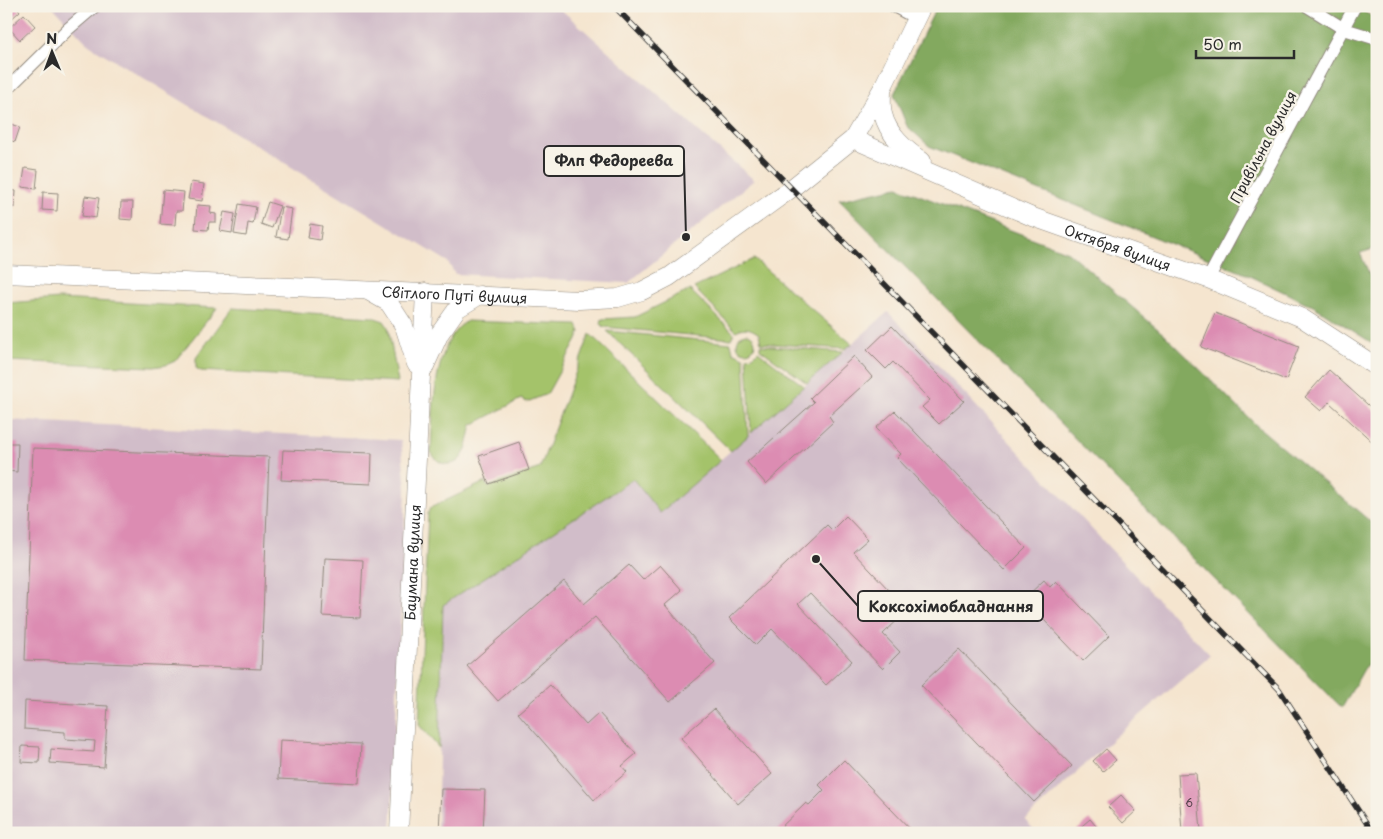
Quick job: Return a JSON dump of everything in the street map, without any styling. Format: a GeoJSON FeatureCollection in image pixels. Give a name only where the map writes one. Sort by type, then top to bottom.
{"type":"FeatureCollection","features":[{"type":"Feature","properties":{"kind":"main road"},"geometry":{"type":"LineString","coordinates":[[853,139],[882,89],[919,12]]}},
{"type":"Feature","properties":{"kind":"main road"},"geometry":{"type":"LineString","coordinates":[[882,89],[882,114],[892,135],[907,151],[944,178]]}},
{"type":"Feature","properties":{"kind":"main road","name":"Октября вулиця"},"geometry":{"type":"LineString","coordinates":[[853,139],[1030,216],[1208,280],[1302,318],[1377,367]]}},
{"type":"Feature","properties":{"kind":"main road","name":"Світлого Путі вулиця"},"geometry":{"type":"LineString","coordinates":[[7,274],[579,300],[618,298],[642,291],[669,277],[792,188],[853,139]]}},
{"type":"Feature","properties":{"kind":"main road"},"geometry":{"type":"LineString","coordinates":[[365,290],[389,303],[404,326],[420,375]]}},
{"type":"Feature","properties":{"kind":"main road","name":"Баумана вулиця"},"geometry":{"type":"LineString","coordinates":[[399,833],[425,292]]}},
{"type":"Feature","properties":{"kind":"main road"},"geometry":{"type":"LineString","coordinates":[[420,375],[440,333],[457,309],[480,295]]}},
{"type":"Feature","properties":{"kind":"street"},"geometry":{"type":"LineString","coordinates":[[6,90],[68,29],[95,6]]}},
{"type":"Feature","properties":{"kind":"street"},"geometry":{"type":"LineString","coordinates":[[894,6],[919,12]]}},
{"type":"Feature","properties":{"kind":"street"},"geometry":{"type":"LineString","coordinates":[[1307,6],[1344,29],[1377,39]]}},
{"type":"Feature","properties":{"kind":"street","name":"Привільна вулиця"},"geometry":{"type":"LineString","coordinates":[[1208,280],[1355,6]]}},
{"type":"Feature","properties":{"kind":"shaded area"},"geometry":{"type":"Polygon","coordinates":[[[52,6],[557,6],[754,180],[628,283],[455,274],[447,261],[89,45],[52,6]]]}},
{"type":"Feature","properties":{"kind":"shaded area"},"geometry":{"type":"Polygon","coordinates":[[[888,312],[1210,655],[1114,738],[1025,820],[1037,833],[437,833],[443,605],[634,479],[660,513],[888,312]]]}},
{"type":"Feature","properties":{"kind":"shaded area"},"geometry":{"type":"Polygon","coordinates":[[[6,420],[401,440],[406,489],[391,833],[6,833],[6,420]]]}},
{"type":"Feature","properties":{"kind":"green space"},"geometry":{"type":"Polygon","coordinates":[[[937,6],[1353,6],[1377,19],[1377,248],[1360,253],[1377,291],[1377,346],[1315,307],[1246,274],[929,146],[907,126],[894,94],[937,6]]]}},
{"type":"Feature","properties":{"kind":"green space"},"geometry":{"type":"Polygon","coordinates":[[[898,187],[1068,252],[1167,337],[1256,425],[1377,527],[1377,654],[1364,669],[1342,708],[839,200],[898,187]]]}},
{"type":"Feature","properties":{"kind":"green space"},"geometry":{"type":"Polygon","coordinates":[[[754,259],[852,344],[845,349],[761,343],[759,334],[753,330],[745,328],[736,331],[694,288],[754,259]]]}},
{"type":"Feature","properties":{"kind":"green space"},"geometry":{"type":"Polygon","coordinates":[[[690,290],[734,333],[731,339],[604,327],[601,324],[602,319],[635,317],[690,290]]]}},
{"type":"Feature","properties":{"kind":"green space"},"geometry":{"type":"Polygon","coordinates":[[[59,299],[217,308],[175,361],[166,365],[153,367],[6,361],[6,303],[59,299]]]}},
{"type":"Feature","properties":{"kind":"green space"},"geometry":{"type":"Polygon","coordinates":[[[232,308],[372,317],[384,321],[388,327],[398,382],[201,371],[196,368],[196,358],[232,308]]]}},
{"type":"Feature","properties":{"kind":"green space"},"geometry":{"type":"Polygon","coordinates":[[[467,321],[577,325],[580,332],[547,394],[527,402],[521,399],[472,425],[468,444],[462,456],[458,461],[446,464],[437,460],[431,452],[434,401],[441,362],[447,345],[455,331],[467,321]]]}},
{"type":"Feature","properties":{"kind":"green space"},"geometry":{"type":"Polygon","coordinates":[[[607,331],[731,343],[733,352],[744,357],[748,436],[731,451],[607,331]]]}},
{"type":"Feature","properties":{"kind":"green space"},"geometry":{"type":"Polygon","coordinates":[[[590,334],[721,460],[660,513],[633,479],[443,605],[439,748],[419,725],[428,513],[430,508],[485,482],[488,487],[540,468],[590,334]]]}},
{"type":"Feature","properties":{"kind":"green space"},"geometry":{"type":"Polygon","coordinates":[[[746,334],[752,337],[755,343],[752,349],[746,352],[740,349],[737,343],[740,337],[746,334]]]}},
{"type":"Feature","properties":{"kind":"green space"},"geometry":{"type":"Polygon","coordinates":[[[760,345],[843,352],[807,383],[760,349],[760,345]]]}},
{"type":"Feature","properties":{"kind":"green space"},"geometry":{"type":"Polygon","coordinates":[[[758,351],[804,386],[751,433],[747,357],[753,356],[758,351]]]}},
{"type":"Feature","properties":{"kind":"building"},"geometry":{"type":"Polygon","coordinates":[[[6,6],[16,6],[20,11],[6,24],[6,6]]]}},
{"type":"Feature","properties":{"kind":"building"},"geometry":{"type":"Polygon","coordinates":[[[24,14],[35,26],[20,40],[9,28],[24,14]]]}},
{"type":"Feature","properties":{"kind":"building"},"geometry":{"type":"Polygon","coordinates":[[[6,122],[20,127],[15,142],[6,139],[6,122]]]}},
{"type":"Feature","properties":{"kind":"building"},"geometry":{"type":"Polygon","coordinates":[[[25,168],[38,170],[36,189],[22,187],[25,168]]]}},
{"type":"Feature","properties":{"kind":"building"},"geometry":{"type":"Polygon","coordinates":[[[191,182],[204,184],[202,201],[188,199],[191,182]]]}},
{"type":"Feature","properties":{"kind":"building"},"geometry":{"type":"Polygon","coordinates":[[[6,190],[16,191],[15,207],[6,207],[6,190]]]}},
{"type":"Feature","properties":{"kind":"building"},"geometry":{"type":"Polygon","coordinates":[[[163,190],[184,192],[182,211],[176,211],[175,225],[160,224],[163,190]]]}},
{"type":"Feature","properties":{"kind":"building"},"geometry":{"type":"Polygon","coordinates":[[[43,192],[58,193],[57,211],[42,210],[43,192]]]}},
{"type":"Feature","properties":{"kind":"building"},"geometry":{"type":"Polygon","coordinates":[[[85,196],[99,198],[96,218],[82,216],[85,196]]]}},
{"type":"Feature","properties":{"kind":"building"},"geometry":{"type":"Polygon","coordinates":[[[121,202],[133,202],[132,220],[120,219],[121,202]]]}},
{"type":"Feature","properties":{"kind":"building"},"geometry":{"type":"Polygon","coordinates":[[[268,202],[280,206],[272,228],[261,224],[268,202]]]}},
{"type":"Feature","properties":{"kind":"building"},"geometry":{"type":"Polygon","coordinates":[[[239,204],[256,207],[253,224],[248,223],[246,236],[234,234],[239,204]]]}},
{"type":"Feature","properties":{"kind":"building"},"geometry":{"type":"Polygon","coordinates":[[[197,205],[211,206],[210,213],[216,214],[216,222],[209,222],[208,230],[195,229],[197,205]]]}},
{"type":"Feature","properties":{"kind":"building"},"geometry":{"type":"Polygon","coordinates":[[[281,207],[292,209],[288,239],[276,237],[281,207]]]}},
{"type":"Feature","properties":{"kind":"building"},"geometry":{"type":"Polygon","coordinates":[[[224,212],[235,214],[232,233],[220,231],[224,212]]]}},
{"type":"Feature","properties":{"kind":"building"},"geometry":{"type":"Polygon","coordinates":[[[310,224],[322,226],[320,240],[308,238],[310,224]]]}},
{"type":"Feature","properties":{"kind":"building"},"geometry":{"type":"Polygon","coordinates":[[[1215,313],[1299,346],[1286,380],[1201,347],[1215,313]]]}},
{"type":"Feature","properties":{"kind":"building"},"geometry":{"type":"Polygon","coordinates":[[[892,326],[964,401],[939,424],[922,407],[930,400],[893,362],[886,369],[867,350],[892,326]]]}},
{"type":"Feature","properties":{"kind":"building"},"geometry":{"type":"Polygon","coordinates":[[[854,356],[872,377],[829,416],[833,422],[766,484],[747,462],[814,402],[810,398],[854,356]]]}},
{"type":"Feature","properties":{"kind":"building"},"geometry":{"type":"Polygon","coordinates":[[[1329,370],[1377,413],[1377,446],[1329,402],[1321,411],[1305,397],[1329,370]]]}},
{"type":"Feature","properties":{"kind":"building"},"geometry":{"type":"Polygon","coordinates":[[[895,411],[1026,548],[1004,570],[897,458],[901,454],[876,428],[895,411]]]}},
{"type":"Feature","properties":{"kind":"building"},"geometry":{"type":"Polygon","coordinates":[[[519,442],[529,470],[489,484],[479,456],[519,442]]]}},
{"type":"Feature","properties":{"kind":"building"},"geometry":{"type":"Polygon","coordinates":[[[6,443],[18,443],[17,472],[6,471],[6,443]]]}},
{"type":"Feature","properties":{"kind":"building"},"geometry":{"type":"Polygon","coordinates":[[[33,448],[269,457],[261,669],[25,660],[33,448]]]}},
{"type":"Feature","properties":{"kind":"building"},"geometry":{"type":"Polygon","coordinates":[[[283,450],[372,453],[371,484],[281,480],[283,450]]]}},
{"type":"Feature","properties":{"kind":"building"},"geometry":{"type":"Polygon","coordinates":[[[846,516],[868,539],[853,552],[908,610],[883,634],[900,652],[883,669],[810,593],[798,604],[852,661],[826,685],[772,629],[756,645],[729,618],[827,525],[832,530],[846,516]]]}},
{"type":"Feature","properties":{"kind":"building"},"geometry":{"type":"Polygon","coordinates":[[[325,558],[363,560],[360,618],[322,616],[325,558]]]}},
{"type":"Feature","properties":{"kind":"building"},"geometry":{"type":"Polygon","coordinates":[[[629,565],[643,580],[660,565],[682,590],[665,605],[715,663],[670,702],[595,617],[498,701],[467,666],[564,581],[584,604],[629,565]]]}},
{"type":"Feature","properties":{"kind":"building"},"geometry":{"type":"Polygon","coordinates":[[[1044,580],[1050,587],[1056,581],[1109,636],[1083,661],[1024,599],[1044,580]]]}},
{"type":"Feature","properties":{"kind":"building"},"geometry":{"type":"Polygon","coordinates":[[[959,649],[1072,766],[1034,802],[921,685],[959,649]]]}},
{"type":"Feature","properties":{"kind":"building"},"geometry":{"type":"Polygon","coordinates":[[[550,685],[586,725],[599,713],[636,754],[622,766],[627,772],[594,800],[518,713],[550,685]]]}},
{"type":"Feature","properties":{"kind":"building"},"geometry":{"type":"Polygon","coordinates":[[[25,701],[108,706],[104,767],[50,763],[51,749],[94,752],[95,741],[65,739],[65,732],[24,729],[25,701]]]}},
{"type":"Feature","properties":{"kind":"building"},"geometry":{"type":"Polygon","coordinates":[[[714,709],[772,774],[738,804],[681,738],[714,709]]]}},
{"type":"Feature","properties":{"kind":"building"},"geometry":{"type":"Polygon","coordinates":[[[280,740],[361,744],[359,783],[278,779],[280,740]]]}},
{"type":"Feature","properties":{"kind":"building"},"geometry":{"type":"Polygon","coordinates":[[[22,746],[40,747],[39,763],[21,762],[22,746]]]}},
{"type":"Feature","properties":{"kind":"building"},"geometry":{"type":"Polygon","coordinates":[[[1106,749],[1116,760],[1103,772],[1093,761],[1106,749]]]}},
{"type":"Feature","properties":{"kind":"building"},"geometry":{"type":"Polygon","coordinates":[[[844,760],[914,833],[775,833],[806,803],[809,805],[824,790],[819,785],[844,760]]]}},
{"type":"Feature","properties":{"kind":"building"},"geometry":{"type":"Polygon","coordinates":[[[1196,773],[1201,831],[1182,832],[1178,774],[1196,773]]]}},
{"type":"Feature","properties":{"kind":"building"},"geometry":{"type":"Polygon","coordinates":[[[441,789],[485,790],[483,833],[439,833],[441,789]]]}},
{"type":"Feature","properties":{"kind":"building"},"geometry":{"type":"Polygon","coordinates":[[[1121,795],[1136,811],[1123,823],[1108,807],[1121,795]]]}},
{"type":"Feature","properties":{"kind":"building"},"geometry":{"type":"Polygon","coordinates":[[[1090,819],[1102,833],[1077,833],[1076,831],[1090,819]]]}},
{"type":"Feature","properties":{"kind":"railway"},"geometry":{"type":"LineString","coordinates":[[614,6],[1279,689],[1373,833]]}},
{"type":"Feature","properties":{"kind":"place","name":"Флп Федореева"},"geometry":{"type":"Point","coordinates":[686,237]}},
{"type":"Feature","properties":{"kind":"place","name":"Коксохімобладнання"},"geometry":{"type":"Point","coordinates":[816,559]}}]}
